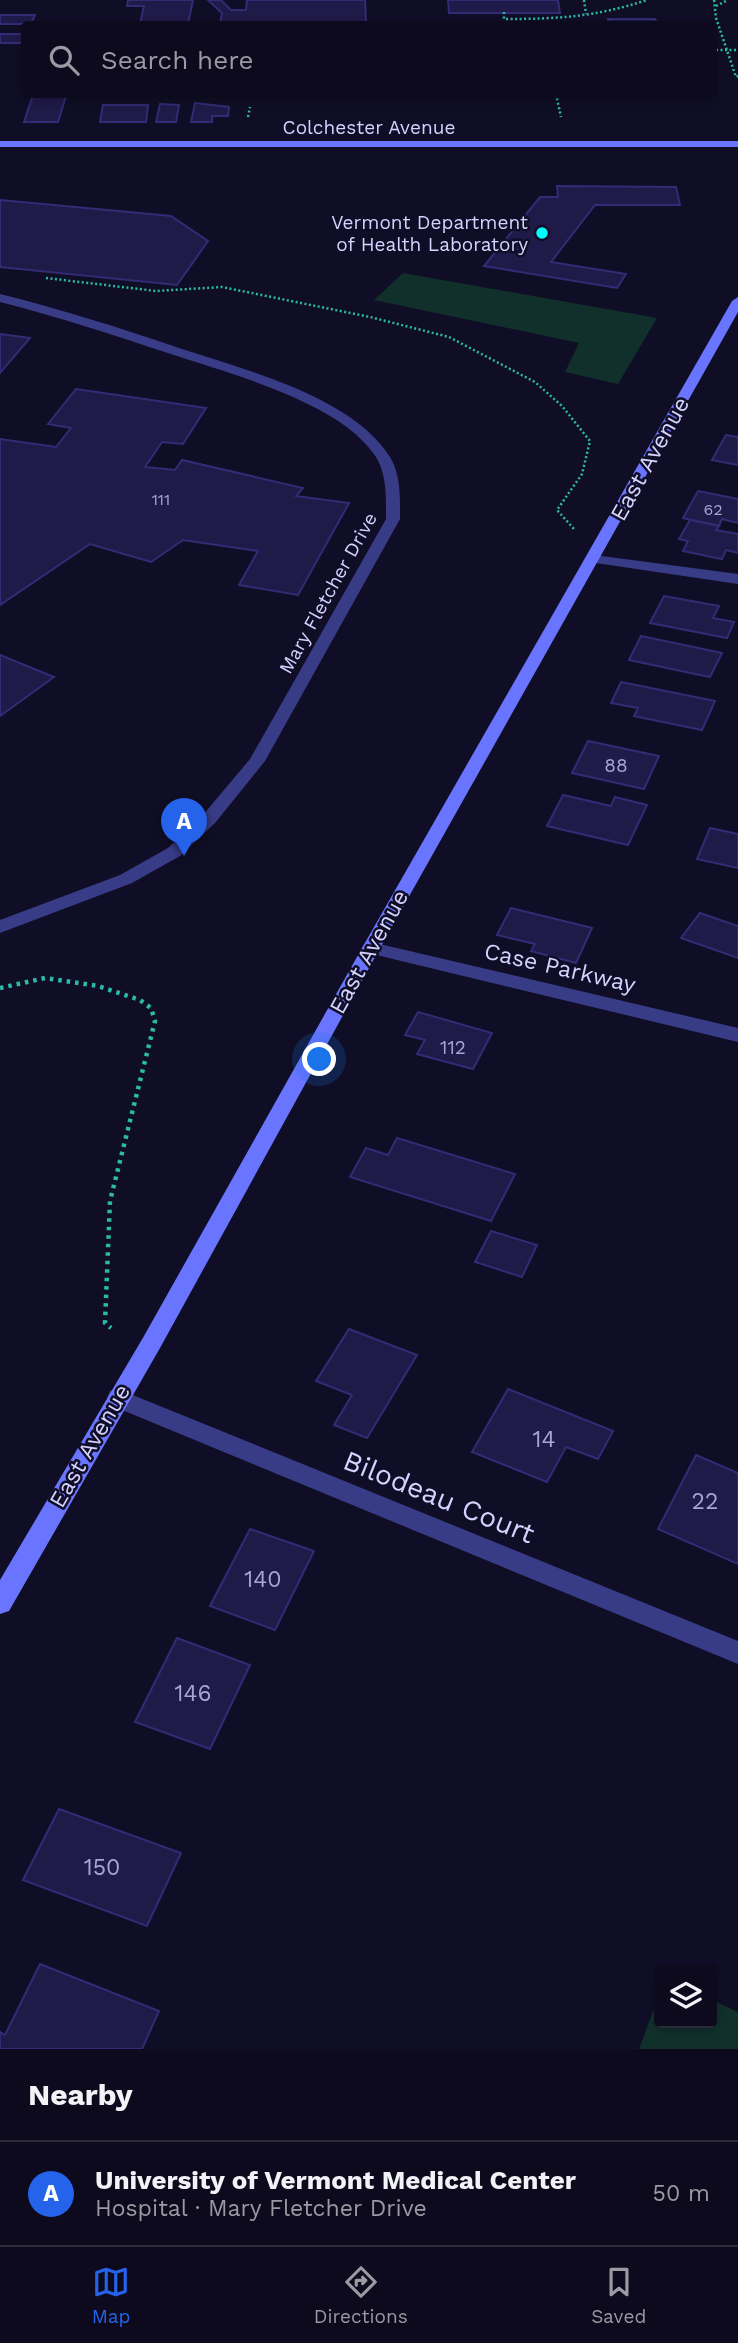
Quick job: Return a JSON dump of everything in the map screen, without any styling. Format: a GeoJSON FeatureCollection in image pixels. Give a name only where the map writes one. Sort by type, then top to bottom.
{"type":"FeatureCollection","features":[{"type":"Feature","properties":{"kind":"main road","name":"Colchester Avenue"},"geometry":{"type":"LineString","coordinates":[[0,144],[738,144]]}},
{"type":"Feature","properties":{"kind":"main road","name":"East Avenue"},"geometry":{"type":"LineString","coordinates":[[0,1603],[152,1342],[371,948],[605,540],[738,301]]}},
{"type":"Feature","properties":{"kind":"street","name":"Mary Fletcher Drive"},"geometry":{"type":"LineString","coordinates":[[0,298],[92,323],[291,392],[347,421],[379,451],[393,479],[393,519],[257,761],[209,819],[174,852],[126,878],[0,928]]}},
{"type":"Feature","properties":{"kind":"street"},"geometry":{"type":"LineString","coordinates":[[594,559],[738,579]]}},
{"type":"Feature","properties":{"kind":"street","name":"Case Parkway"},"geometry":{"type":"LineString","coordinates":[[371,948],[738,1035]]}},
{"type":"Feature","properties":{"kind":"street","name":"Bilodeau Court"},"geometry":{"type":"LineString","coordinates":[[118,1398],[738,1653]]}},
{"type":"Feature","properties":{"kind":"path"},"geometry":{"type":"LineString","coordinates":[[584,0],[586,14]]}},
{"type":"Feature","properties":{"kind":"path"},"geometry":{"type":"LineString","coordinates":[[504,12],[504,19],[568,19],[586,14],[607,13],[647,0]]}},
{"type":"Feature","properties":{"kind":"path"},"geometry":{"type":"LineString","coordinates":[[714,0],[717,21]]}},
{"type":"Feature","properties":{"kind":"path"},"geometry":{"type":"LineString","coordinates":[[716,6],[728,0]]}},
{"type":"Feature","properties":{"kind":"path"},"geometry":{"type":"LineString","coordinates":[[717,22],[736,77],[738,76]]}},
{"type":"Feature","properties":{"kind":"path"},"geometry":{"type":"LineString","coordinates":[[717,50],[738,50]]}},
{"type":"Feature","properties":{"kind":"path"},"geometry":{"type":"LineString","coordinates":[[557,98],[561,119]]}},
{"type":"Feature","properties":{"kind":"path"},"geometry":{"type":"LineString","coordinates":[[46,278],[200,292],[222,287],[370,317],[449,337],[535,382],[562,406],[590,441],[582,474],[557,510],[562,519],[578,532],[605,540]]}},
{"type":"Feature","properties":{"kind":"path"},"geometry":{"type":"LineString","coordinates":[[0,988],[45,978],[98,986],[140,1000],[151,1008],[155,1021],[110,1201],[105,1323],[111,1328]]}},
{"type":"Feature","properties":{"kind":"green space"},"geometry":{"type":"Polygon","coordinates":[[[403,273],[657,318],[618,384],[565,372],[579,343],[374,300],[403,273]]]}},
{"type":"Feature","properties":{"kind":"green space"},"geometry":{"type":"Polygon","coordinates":[[[717,2002],[738,2012],[738,2049],[639,2049],[654,2008],[654,2028],[717,2028],[717,2002]]]}},
{"type":"Feature","properties":{"kind":"building"},"geometry":{"type":"Polygon","coordinates":[[[128,0],[193,0],[189,21],[141,21],[144,6],[127,6],[128,0]]]}},
{"type":"Feature","properties":{"kind":"building"},"geometry":{"type":"Polygon","coordinates":[[[208,0],[221,0],[231,10],[246,10],[247,0],[365,0],[366,21],[221,21],[222,13],[208,0]]]}},
{"type":"Feature","properties":{"kind":"building"},"geometry":{"type":"Polygon","coordinates":[[[448,0],[558,0],[560,13],[449,13],[448,0]]]}},
{"type":"Feature","properties":{"kind":"building"},"geometry":{"type":"Polygon","coordinates":[[[0,15],[35,15],[32,21],[21,21],[21,24],[0,24],[0,15]]]}},
{"type":"Feature","properties":{"kind":"building"},"geometry":{"type":"Polygon","coordinates":[[[608,19],[656,21],[608,21],[608,19]]]}},
{"type":"Feature","properties":{"kind":"building"},"geometry":{"type":"Polygon","coordinates":[[[0,34],[21,34],[21,43],[0,43],[0,34]]]}},
{"type":"Feature","properties":{"kind":"building"},"geometry":{"type":"Polygon","coordinates":[[[32,98],[65,98],[58,122],[24,122],[32,98]]]}},
{"type":"Feature","properties":{"kind":"building"},"geometry":{"type":"Polygon","coordinates":[[[195,103],[229,107],[228,116],[212,116],[212,122],[191,122],[195,103]]]}},
{"type":"Feature","properties":{"kind":"building"},"geometry":{"type":"Polygon","coordinates":[[[160,104],[179,105],[176,122],[156,122],[160,104]]]}},
{"type":"Feature","properties":{"kind":"building"},"geometry":{"type":"Polygon","coordinates":[[[103,105],[148,105],[146,122],[100,122],[103,105]]]}},
{"type":"Feature","properties":{"kind":"building","name":"Vermont Department of Health Laboratory"},"geometry":{"type":"Polygon","coordinates":[[[557,186],[676,187],[680,205],[595,205],[551,262],[626,274],[617,288],[484,266],[540,197],[558,197],[557,186]]]}},
{"type":"Feature","properties":{"kind":"building"},"geometry":{"type":"Polygon","coordinates":[[[0,200],[171,216],[208,241],[177,285],[0,267],[0,200]]]}},
{"type":"Feature","properties":{"kind":"building"},"geometry":{"type":"Polygon","coordinates":[[[0,334],[30,338],[0,373],[0,334]]]}},
{"type":"Feature","properties":{"kind":"building"},"geometry":{"type":"Polygon","coordinates":[[[76,389],[206,408],[183,444],[162,442],[145,467],[175,470],[182,460],[303,488],[296,496],[349,503],[298,595],[239,585],[258,551],[183,540],[151,562],[90,544],[0,605],[0,439],[56,447],[71,428],[48,424],[76,389]]]}},
{"type":"Feature","properties":{"kind":"building"},"geometry":{"type":"Polygon","coordinates":[[[726,435],[738,437],[738,465],[712,460],[726,435]]]}},
{"type":"Feature","properties":{"kind":"building"},"geometry":{"type":"Polygon","coordinates":[[[698,491],[738,499],[738,523],[722,519],[719,526],[683,518],[698,491]]]}},
{"type":"Feature","properties":{"kind":"building"},"geometry":{"type":"Polygon","coordinates":[[[690,520],[719,526],[716,530],[738,534],[738,553],[726,550],[722,559],[683,551],[688,541],[679,539],[690,520]]]}},
{"type":"Feature","properties":{"kind":"building"},"geometry":{"type":"Polygon","coordinates":[[[664,596],[719,606],[713,618],[734,622],[727,638],[650,623],[664,596]]]}},
{"type":"Feature","properties":{"kind":"building"},"geometry":{"type":"Polygon","coordinates":[[[641,636],[722,653],[710,677],[629,660],[641,636]]]}},
{"type":"Feature","properties":{"kind":"building"},"geometry":{"type":"Polygon","coordinates":[[[0,655],[54,677],[0,716],[0,655]]]}},
{"type":"Feature","properties":{"kind":"building"},"geometry":{"type":"Polygon","coordinates":[[[621,682],[715,701],[702,730],[634,716],[638,708],[611,703],[621,682]]]}},
{"type":"Feature","properties":{"kind":"building"},"geometry":{"type":"Polygon","coordinates":[[[588,741],[659,756],[644,789],[572,773],[588,741]]]}},
{"type":"Feature","properties":{"kind":"building"},"geometry":{"type":"Polygon","coordinates":[[[563,795],[611,806],[615,797],[647,805],[628,845],[547,826],[563,795]]]}},
{"type":"Feature","properties":{"kind":"building"},"geometry":{"type":"Polygon","coordinates":[[[710,828],[738,834],[738,868],[697,859],[710,828]]]}},
{"type":"Feature","properties":{"kind":"building"},"geometry":{"type":"Polygon","coordinates":[[[511,908],[592,928],[576,963],[531,951],[535,944],[497,935],[511,908]]]}},
{"type":"Feature","properties":{"kind":"building"},"geometry":{"type":"Polygon","coordinates":[[[700,913],[738,926],[738,958],[681,938],[700,913]]]}},
{"type":"Feature","properties":{"kind":"building"},"geometry":{"type":"Polygon","coordinates":[[[418,1012],[492,1033],[473,1069],[417,1054],[425,1040],[405,1035],[418,1012]]]}},
{"type":"Feature","properties":{"kind":"building"},"geometry":{"type":"Polygon","coordinates":[[[397,1138],[515,1174],[491,1221],[350,1177],[366,1148],[388,1155],[397,1138]]]}},
{"type":"Feature","properties":{"kind":"building"},"geometry":{"type":"Polygon","coordinates":[[[491,1231],[537,1245],[522,1277],[475,1262],[491,1231]]]}},
{"type":"Feature","properties":{"kind":"building"},"geometry":{"type":"Polygon","coordinates":[[[349,1329],[417,1355],[367,1438],[334,1425],[352,1395],[316,1381],[349,1329]]]}},
{"type":"Feature","properties":{"kind":"building"},"geometry":{"type":"Polygon","coordinates":[[[508,1389],[613,1431],[598,1459],[566,1447],[547,1482],[472,1452],[508,1389]]]}},
{"type":"Feature","properties":{"kind":"building"},"geometry":{"type":"Polygon","coordinates":[[[696,1455],[738,1473],[738,1564],[658,1529],[696,1455]]]}},
{"type":"Feature","properties":{"kind":"building"},"geometry":{"type":"Polygon","coordinates":[[[250,1529],[314,1551],[275,1630],[210,1606],[250,1529]]]}},
{"type":"Feature","properties":{"kind":"building"},"geometry":{"type":"Polygon","coordinates":[[[177,1638],[250,1665],[210,1749],[135,1722],[177,1638]]]}},
{"type":"Feature","properties":{"kind":"building"},"geometry":{"type":"Polygon","coordinates":[[[59,1809],[181,1853],[147,1926],[23,1880],[59,1809]]]}},
{"type":"Feature","properties":{"kind":"building"},"geometry":{"type":"Polygon","coordinates":[[[40,1964],[159,2011],[142,2049],[0,2049],[0,2032],[5,2035],[40,1964]]]}},
{"type":"Feature","properties":{"kind":"place","name":"Vermont Department of Health Laboratory"},"geometry":{"type":"Point","coordinates":[542,233]}},
{"type":"Feature","properties":{"kind":"place","name":"University of Vermont Medical Center"},"geometry":{"type":"Point","coordinates":[184,856]}}]}
